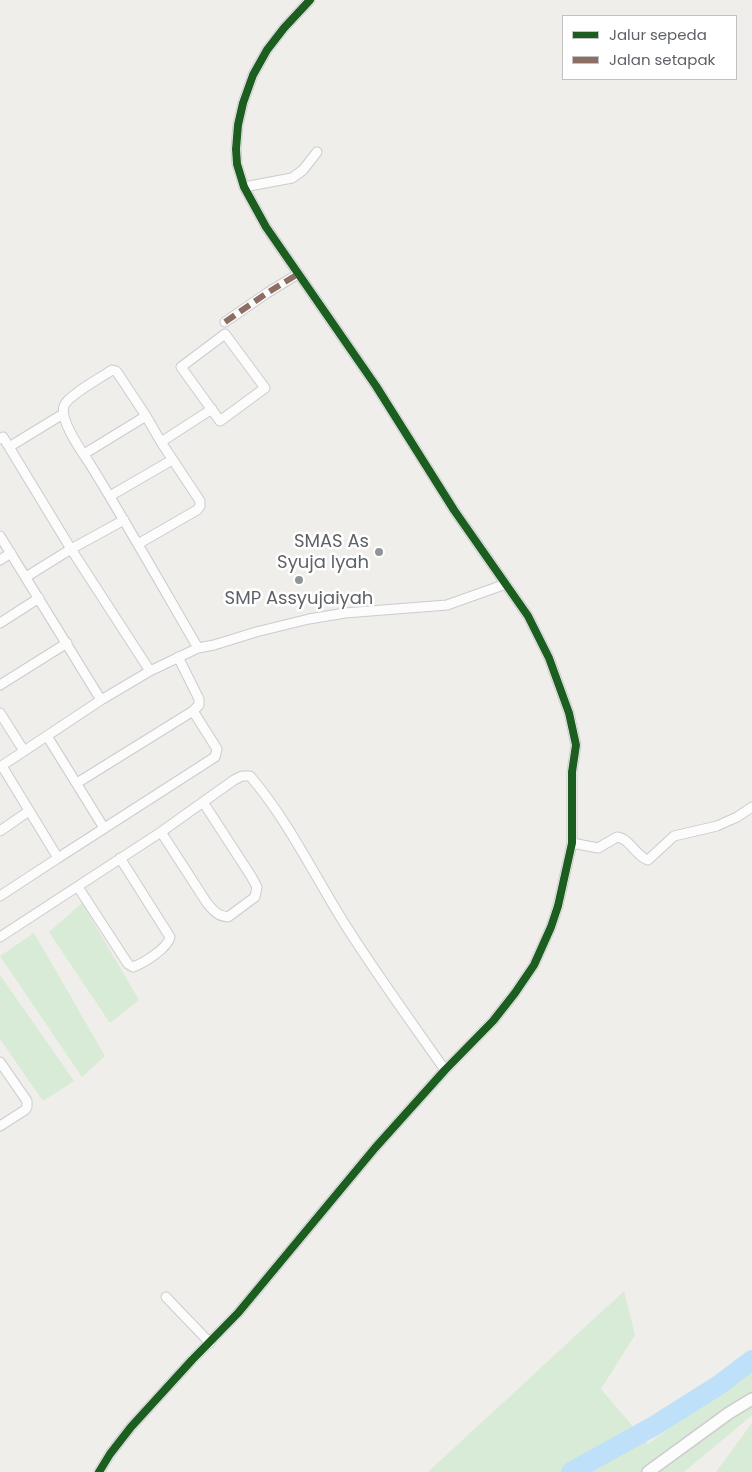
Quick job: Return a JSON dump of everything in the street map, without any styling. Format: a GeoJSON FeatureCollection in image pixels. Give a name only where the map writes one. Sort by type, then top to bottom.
{"type":"FeatureCollection","features":[{"type":"Feature","properties":{"kind":"street"},"geometry":{"type":"LineString","coordinates":[[99,1472],[130,1427],[238,1313],[375,1148],[445,1070],[493,1021],[515,992],[534,965],[551,927],[558,906],[572,844],[572,772],[576,745],[569,713],[549,658],[528,616],[454,510],[376,386],[266,227],[244,188],[237,164],[236,149],[238,125],[243,103],[253,76],[267,50],[310,0]]}},
{"type":"Feature","properties":{"kind":"street"},"geometry":{"type":"LineString","coordinates":[[244,188],[292,178],[303,170],[317,152]]}},
{"type":"Feature","properties":{"kind":"street"},"geometry":{"type":"LineString","coordinates":[[225,322],[298,274]]}},
{"type":"Feature","properties":{"kind":"street"},"geometry":{"type":"LineString","coordinates":[[225,334],[265,388],[220,420],[212,409],[181,367],[225,334]]}},
{"type":"Feature","properties":{"kind":"street"},"geometry":{"type":"LineString","coordinates":[[138,544],[196,510],[200,506],[200,501],[119,375],[116,371],[112,370],[69,399],[64,406],[63,414],[66,423],[198,648]]}},
{"type":"Feature","properties":{"kind":"street"},"geometry":{"type":"LineString","coordinates":[[161,442],[212,409]]}},
{"type":"Feature","properties":{"kind":"street"},"geometry":{"type":"LineString","coordinates":[[9,447],[63,414]]}},
{"type":"Feature","properties":{"kind":"street"},"geometry":{"type":"LineString","coordinates":[[84,454],[146,416]]}},
{"type":"Feature","properties":{"kind":"street"},"geometry":{"type":"LineString","coordinates":[[0,439],[3,437],[71,549],[150,671]]}},
{"type":"Feature","properties":{"kind":"street"},"geometry":{"type":"LineString","coordinates":[[110,496],[172,460]]}},
{"type":"Feature","properties":{"kind":"street"},"geometry":{"type":"LineString","coordinates":[[26,577],[71,549],[124,520]]}},
{"type":"Feature","properties":{"kind":"street"},"geometry":{"type":"LineString","coordinates":[[0,536],[102,700]]}},
{"type":"Feature","properties":{"kind":"street"},"geometry":{"type":"LineString","coordinates":[[0,560],[11,554]]}},
{"type":"Feature","properties":{"kind":"street"},"geometry":{"type":"LineString","coordinates":[[58,858],[1,766],[102,700],[150,671],[198,648],[309,619],[345,613],[447,605],[506,584]]}},
{"type":"Feature","properties":{"kind":"street"},"geometry":{"type":"LineString","coordinates":[[0,623],[39,598]]}},
{"type":"Feature","properties":{"kind":"street"},"geometry":{"type":"LineString","coordinates":[[0,685],[67,643]]}},
{"type":"Feature","properties":{"kind":"street"},"geometry":{"type":"LineString","coordinates":[[77,783],[193,711],[198,705],[199,699],[178,657]]}},
{"type":"Feature","properties":{"kind":"street"},"geometry":{"type":"LineString","coordinates":[[0,896],[215,757],[217,749],[193,711]]}},
{"type":"Feature","properties":{"kind":"street"},"geometry":{"type":"LineString","coordinates":[[0,713],[24,751]]}},
{"type":"Feature","properties":{"kind":"street"},"geometry":{"type":"LineString","coordinates":[[47,736],[104,828]]}},
{"type":"Feature","properties":{"kind":"street"},"geometry":{"type":"LineString","coordinates":[[0,937],[161,832],[234,780],[242,776],[250,776],[260,787],[297,844],[347,928],[445,1070]]}},
{"type":"Feature","properties":{"kind":"street"},"geometry":{"type":"LineString","coordinates":[[161,832],[214,912],[222,917],[228,917],[255,897],[257,887],[203,802]]}},
{"type":"Feature","properties":{"kind":"street"},"geometry":{"type":"LineString","coordinates":[[572,844],[598,848],[617,837],[628,842],[648,860],[674,836],[716,826],[737,817],[752,807]]}},
{"type":"Feature","properties":{"kind":"street"},"geometry":{"type":"LineString","coordinates":[[0,831],[30,811]]}},
{"type":"Feature","properties":{"kind":"street"},"geometry":{"type":"LineString","coordinates":[[78,887],[128,964],[133,967],[141,964],[164,948],[169,942],[170,937],[120,858]]}},
{"type":"Feature","properties":{"kind":"street"},"geometry":{"type":"LineString","coordinates":[[0,1062],[27,1101],[27,1106],[25,1110],[0,1126]]}},
{"type":"Feature","properties":{"kind":"street"},"geometry":{"type":"LineString","coordinates":[[166,1296],[210,1343]]}},
{"type":"Feature","properties":{"kind":"street"},"geometry":{"type":"LineString","coordinates":[[648,1472],[752,1399]]}},
{"type":"Feature","properties":{"kind":"green space"},"geometry":{"type":"Polygon","coordinates":[[[82,903],[139,1000],[110,1023],[49,932],[82,903]]]}},
{"type":"Feature","properties":{"kind":"green space"},"geometry":{"type":"Polygon","coordinates":[[[34,933],[105,1056],[82,1077],[0,956],[34,933]]]}},
{"type":"Feature","properties":{"kind":"green space"},"geometry":{"type":"Polygon","coordinates":[[[0,975],[74,1081],[43,1101],[0,1039],[0,975]]]}},
{"type":"Feature","properties":{"kind":"green space"},"geometry":{"type":"Polygon","coordinates":[[[624,1291],[635,1335],[601,1389],[648,1444],[752,1367],[752,1415],[684,1472],[428,1472],[624,1291]]]}},
{"type":"Feature","properties":{"kind":"green space"},"geometry":{"type":"Polygon","coordinates":[[[752,1423],[752,1472],[716,1472],[752,1423]]]}},
{"type":"Feature","properties":{"kind":"waterway"},"geometry":{"type":"LineString","coordinates":[[571,1472],[654,1426],[719,1385],[752,1360]]}},
{"type":"Feature","properties":{"kind":"marked path"},"geometry":{"type":"LineString","coordinates":[[225,322],[298,274]]}},
{"type":"Feature","properties":{"kind":"cycle path"},"geometry":{"type":"LineString","coordinates":[[99,1472],[131,1427],[238,1313],[375,1148],[445,1070],[493,1021],[515,993],[534,965],[551,927],[558,906],[572,843],[572,772],[576,745],[569,713],[549,658],[528,616],[454,510],[376,386],[266,227],[244,187],[237,164],[236,149],[238,125],[243,103],[253,75],[267,50],[310,0]]}},
{"type":"Feature","properties":{"kind":"place","name":"SMAS As Syuja Iyah"},"geometry":{"type":"Point","coordinates":[379,552]}},
{"type":"Feature","properties":{"kind":"place","name":"SMP Assyujaiyah"},"geometry":{"type":"Point","coordinates":[299,580]}}]}
